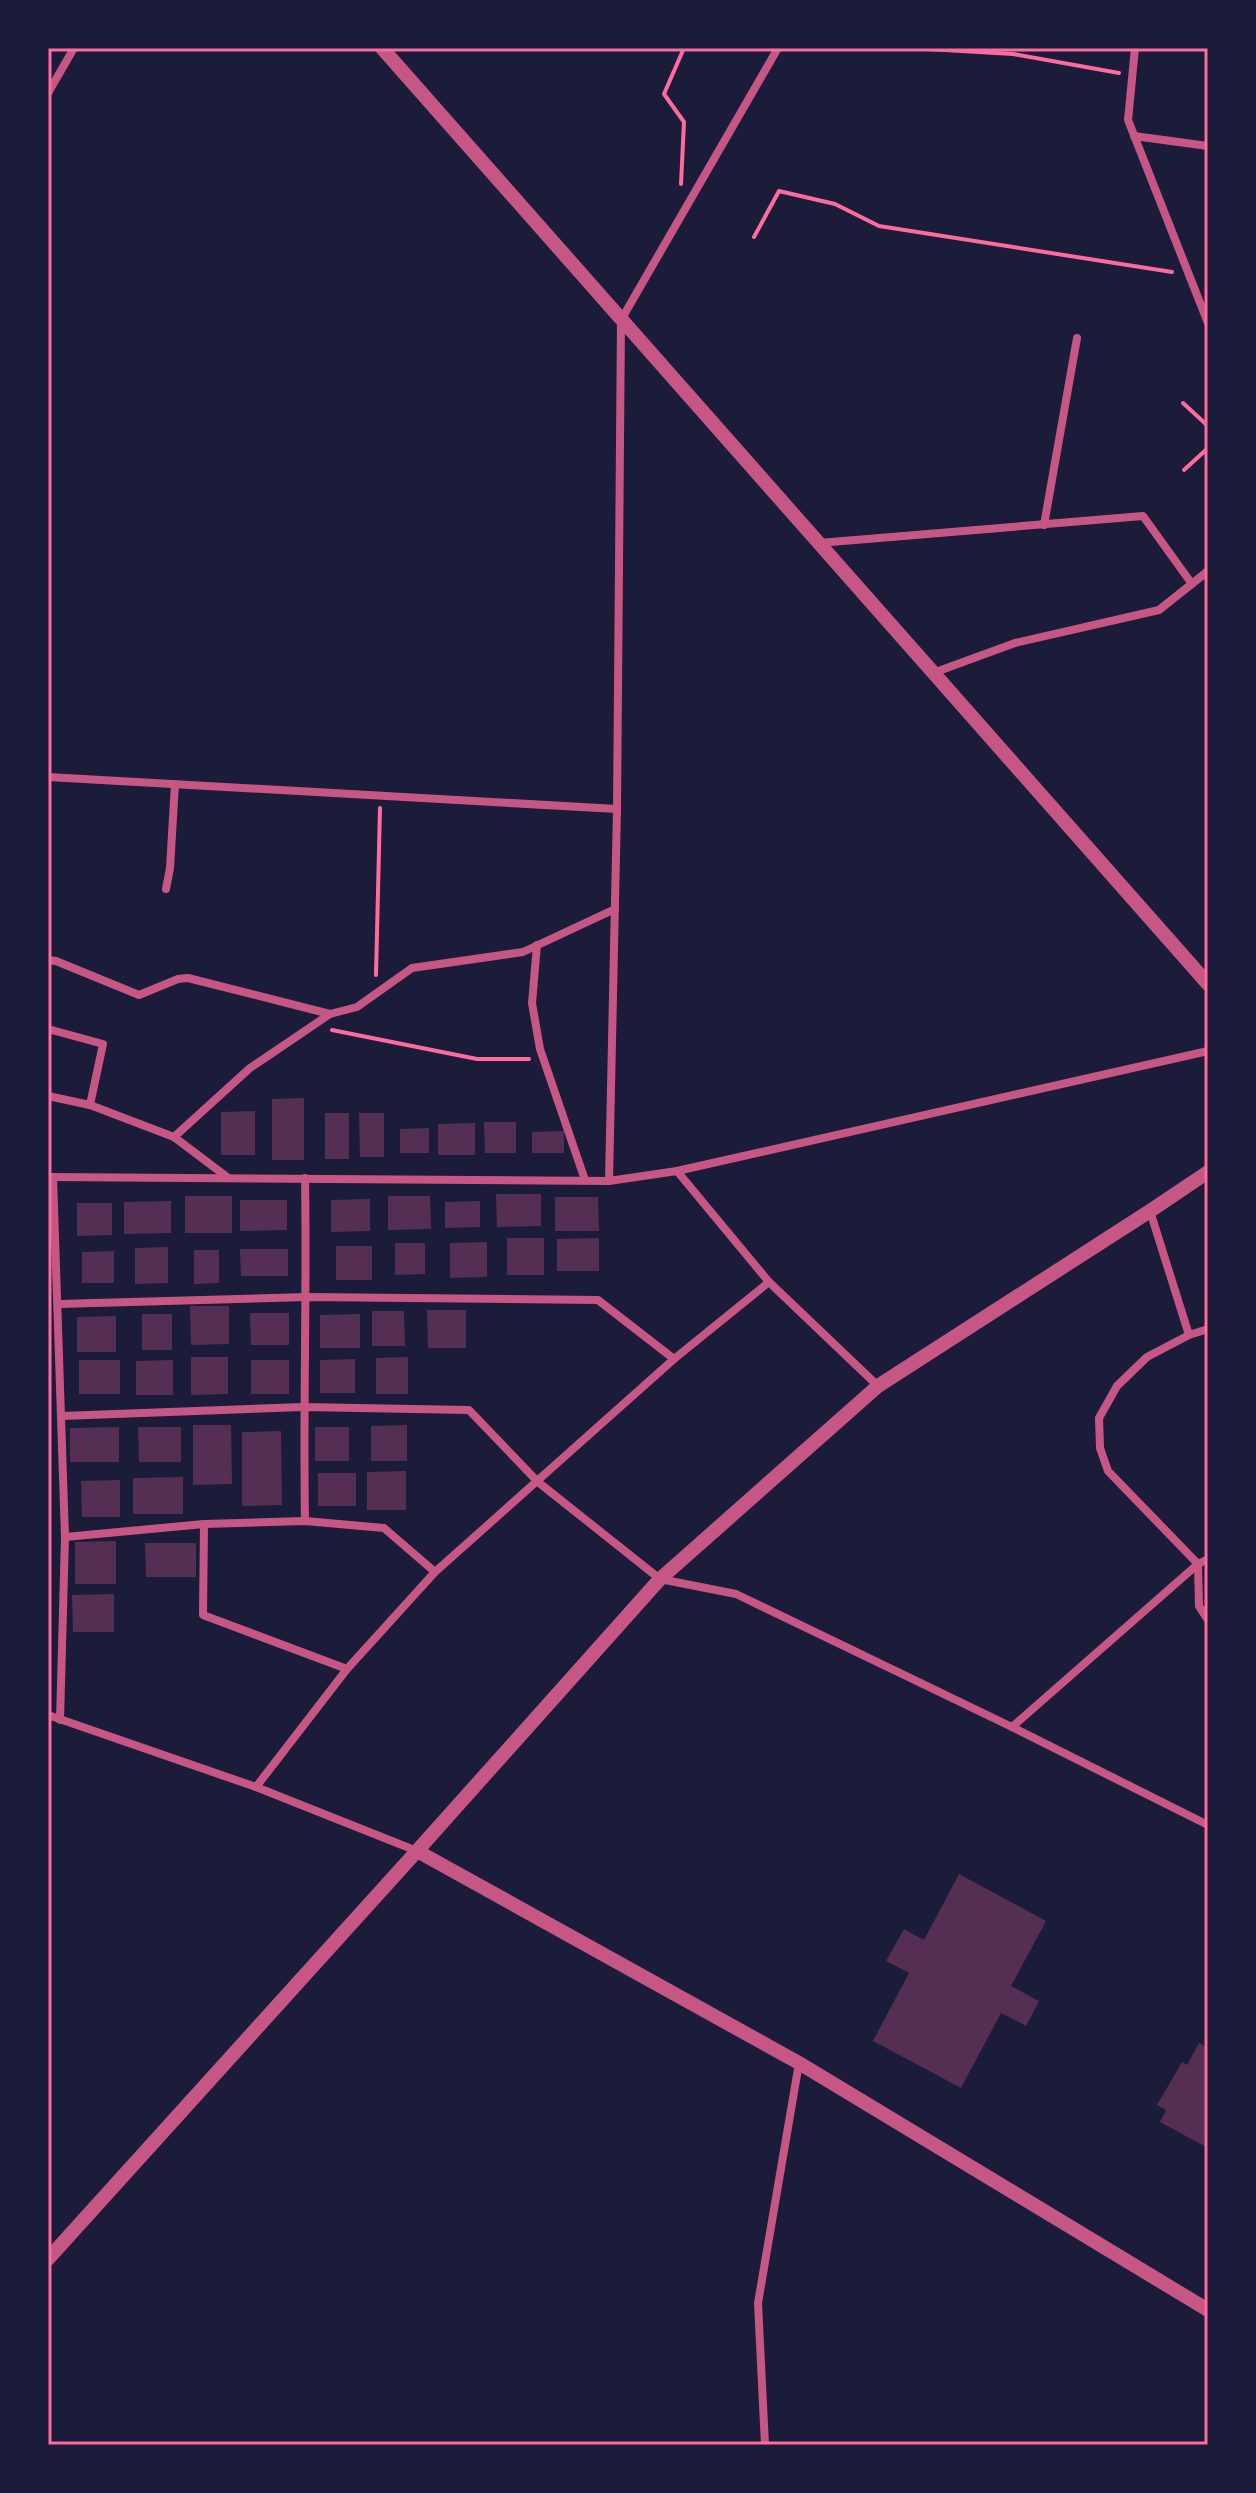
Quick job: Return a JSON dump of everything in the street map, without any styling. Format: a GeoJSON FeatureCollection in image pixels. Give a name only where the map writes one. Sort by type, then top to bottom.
{"type":"FeatureCollection","features":[{"type":"Feature","properties":{"kind":"street"},"geometry":{"type":"LineString","coordinates":[[48,93],[74,48]]}},
{"type":"Feature","properties":{"kind":"street"},"geometry":{"type":"LineString","coordinates":[[382,48],[1208,984]]}},
{"type":"Feature","properties":{"kind":"street"},"geometry":{"type":"LineString","coordinates":[[609,1181],[617,809],[621,320],[778,48]]}},
{"type":"Feature","properties":{"kind":"street"},"geometry":{"type":"LineString","coordinates":[[1135,48],[1128,120],[1208,323]]}},
{"type":"Feature","properties":{"kind":"street"},"geometry":{"type":"LineString","coordinates":[[1134,136],[1208,146]]}},
{"type":"Feature","properties":{"kind":"street"},"geometry":{"type":"LineString","coordinates":[[1044,525],[1077,338]]}},
{"type":"Feature","properties":{"kind":"street"},"geometry":{"type":"LineString","coordinates":[[818,543],[1143,516],[1192,584]]}},
{"type":"Feature","properties":{"kind":"street"},"geometry":{"type":"LineString","coordinates":[[933,673],[1015,643],[1159,610],[1208,571]]}},
{"type":"Feature","properties":{"kind":"street"},"geometry":{"type":"LineString","coordinates":[[48,777],[617,809]]}},
{"type":"Feature","properties":{"kind":"street"},"geometry":{"type":"LineString","coordinates":[[166,889],[175,784]]}},
{"type":"Feature","properties":{"kind":"street"},"geometry":{"type":"LineString","coordinates":[[174,1137],[250,1068],[330,1014],[357,1007],[412,968],[523,952],[615,909]]}},
{"type":"Feature","properties":{"kind":"street"},"geometry":{"type":"LineString","coordinates":[[537,945],[532,1003],[543,1059],[585,1180]]}},
{"type":"Feature","properties":{"kind":"street"},"geometry":{"type":"LineString","coordinates":[[48,960],[139,995],[188,978],[330,1014]]}},
{"type":"Feature","properties":{"kind":"street"},"geometry":{"type":"LineString","coordinates":[[48,1029],[103,1044],[90,1105]]}},
{"type":"Feature","properties":{"kind":"street"},"geometry":{"type":"LineString","coordinates":[[60,1720],[65,1537],[59,1304],[51,1177],[609,1181],[677,1171],[1208,1051]]}},
{"type":"Feature","properties":{"kind":"street"},"geometry":{"type":"LineString","coordinates":[[48,1096],[90,1105],[174,1137],[227,1177]]}},
{"type":"Feature","properties":{"kind":"street"},"geometry":{"type":"LineString","coordinates":[[677,1171],[769,1282],[878,1386]]}},
{"type":"Feature","properties":{"kind":"street"},"geometry":{"type":"LineString","coordinates":[[48,2259],[660,1579],[878,1386],[1208,1172]]}},
{"type":"Feature","properties":{"kind":"street"},"geometry":{"type":"LineString","coordinates":[[305,1178],[305,1521]]}},
{"type":"Feature","properties":{"kind":"street"},"geometry":{"type":"LineString","coordinates":[[1150,1211],[1189,1335]]}},
{"type":"Feature","properties":{"kind":"street"},"geometry":{"type":"LineString","coordinates":[[256,1787],[347,1669],[435,1572],[674,1359],[769,1282]]}},
{"type":"Feature","properties":{"kind":"street"},"geometry":{"type":"LineString","coordinates":[[59,1304],[307,1297],[598,1300],[674,1359]]}},
{"type":"Feature","properties":{"kind":"street"},"geometry":{"type":"LineString","coordinates":[[1208,1329],[1189,1335],[1147,1357],[1117,1386],[1099,1418],[1100,1448],[1108,1471],[1198,1564],[1199,1606],[1208,1620]]}},
{"type":"Feature","properties":{"kind":"street"},"geometry":{"type":"LineString","coordinates":[[62,1416],[303,1407],[469,1410],[538,1482],[660,1579],[736,1594],[1208,1825]]}},
{"type":"Feature","properties":{"kind":"street"},"geometry":{"type":"LineString","coordinates":[[65,1537],[204,1524],[305,1521],[384,1528],[435,1572]]}},
{"type":"Feature","properties":{"kind":"street"},"geometry":{"type":"LineString","coordinates":[[204,1524],[203,1615],[347,1669]]}},
{"type":"Feature","properties":{"kind":"street"},"geometry":{"type":"LineString","coordinates":[[1012,1727],[1198,1564],[1208,1559]]}},
{"type":"Feature","properties":{"kind":"street"},"geometry":{"type":"LineString","coordinates":[[48,1715],[256,1787],[417,1851],[799,2063],[1208,2310]]}},
{"type":"Feature","properties":{"kind":"street"},"geometry":{"type":"LineString","coordinates":[[765,2445],[758,2303],[799,2063]]}},
{"type":"Feature","properties":{"kind":"path"},"geometry":{"type":"LineString","coordinates":[[680,218],[684,122],[664,94],[684,48]]}},
{"type":"Feature","properties":{"kind":"path"},"geometry":{"type":"LineString","coordinates":[[910,48],[1013,54],[1133,76]]}},
{"type":"Feature","properties":{"kind":"path"},"geometry":{"type":"LineString","coordinates":[[754,237],[779,191],[835,204],[879,226],[1190,275]]}},
{"type":"Feature","properties":{"kind":"path"},"geometry":{"type":"LineString","coordinates":[[1183,403],[1208,426]]}},
{"type":"Feature","properties":{"kind":"path"},"geometry":{"type":"LineString","coordinates":[[1184,470],[1208,448]]}},
{"type":"Feature","properties":{"kind":"path"},"geometry":{"type":"LineString","coordinates":[[377,993],[375,952],[381,796]]}},
{"type":"Feature","properties":{"kind":"path"},"geometry":{"type":"LineString","coordinates":[[313,1025],[366,1039],[477,1059],[543,1059]]}},
{"type":"Feature","properties":{"kind":"building"},"geometry":{"type":"Polygon","coordinates":[[[304,1098],[304,1160],[272,1160],[272,1099],[304,1098]]]}},
{"type":"Feature","properties":{"kind":"building"},"geometry":{"type":"Polygon","coordinates":[[[255,1111],[255,1155],[221,1155],[221,1112],[255,1111]]]}},
{"type":"Feature","properties":{"kind":"building"},"geometry":{"type":"Polygon","coordinates":[[[325,1113],[349,1113],[349,1159],[325,1159],[325,1113]]]}},
{"type":"Feature","properties":{"kind":"building"},"geometry":{"type":"Polygon","coordinates":[[[359,1113],[384,1113],[384,1157],[360,1157],[359,1113]]]}},
{"type":"Feature","properties":{"kind":"building"},"geometry":{"type":"Polygon","coordinates":[[[484,1122],[516,1122],[516,1153],[485,1153],[484,1122]]]}},
{"type":"Feature","properties":{"kind":"building"},"geometry":{"type":"Polygon","coordinates":[[[475,1123],[475,1155],[438,1155],[438,1124],[475,1123]]]}},
{"type":"Feature","properties":{"kind":"building"},"geometry":{"type":"Polygon","coordinates":[[[429,1128],[429,1153],[400,1153],[400,1129],[429,1128]]]}},
{"type":"Feature","properties":{"kind":"building"},"geometry":{"type":"Polygon","coordinates":[[[564,1131],[564,1153],[532,1153],[532,1132],[564,1131]]]}},
{"type":"Feature","properties":{"kind":"building"},"geometry":{"type":"Polygon","coordinates":[[[496,1194],[541,1194],[541,1226],[497,1227],[496,1194]]]}},
{"type":"Feature","properties":{"kind":"building"},"geometry":{"type":"Polygon","coordinates":[[[185,1196],[232,1196],[232,1233],[185,1233],[185,1196]]]}},
{"type":"Feature","properties":{"kind":"building"},"geometry":{"type":"Polygon","coordinates":[[[388,1196],[430,1196],[431,1229],[388,1230],[388,1196]]]}},
{"type":"Feature","properties":{"kind":"building"},"geometry":{"type":"Polygon","coordinates":[[[555,1197],[598,1197],[599,1231],[555,1231],[555,1197]]]}},
{"type":"Feature","properties":{"kind":"building"},"geometry":{"type":"Polygon","coordinates":[[[370,1199],[370,1231],[331,1232],[331,1200],[370,1199]]]}},
{"type":"Feature","properties":{"kind":"building"},"geometry":{"type":"Polygon","coordinates":[[[240,1200],[287,1200],[287,1230],[240,1231],[240,1200]]]}},
{"type":"Feature","properties":{"kind":"building"},"geometry":{"type":"Polygon","coordinates":[[[171,1201],[171,1233],[124,1234],[124,1202],[171,1201]]]}},
{"type":"Feature","properties":{"kind":"building"},"geometry":{"type":"Polygon","coordinates":[[[480,1201],[480,1227],[445,1228],[445,1202],[480,1201]]]}},
{"type":"Feature","properties":{"kind":"building"},"geometry":{"type":"Polygon","coordinates":[[[77,1203],[112,1203],[112,1235],[77,1236],[77,1203]]]}},
{"type":"Feature","properties":{"kind":"building"},"geometry":{"type":"Polygon","coordinates":[[[507,1238],[544,1238],[544,1275],[507,1275],[507,1238]]]}},
{"type":"Feature","properties":{"kind":"building"},"geometry":{"type":"Polygon","coordinates":[[[599,1238],[599,1271],[557,1271],[557,1239],[599,1238]]]}},
{"type":"Feature","properties":{"kind":"building"},"geometry":{"type":"Polygon","coordinates":[[[487,1242],[487,1277],[450,1278],[450,1243],[487,1242]]]}},
{"type":"Feature","properties":{"kind":"building"},"geometry":{"type":"Polygon","coordinates":[[[395,1243],[425,1243],[425,1274],[395,1275],[395,1243]]]}},
{"type":"Feature","properties":{"kind":"building"},"geometry":{"type":"Polygon","coordinates":[[[336,1246],[372,1246],[372,1280],[336,1280],[336,1246]]]}},
{"type":"Feature","properties":{"kind":"building"},"geometry":{"type":"Polygon","coordinates":[[[168,1247],[168,1283],[135,1284],[135,1248],[168,1247]]]}},
{"type":"Feature","properties":{"kind":"building"},"geometry":{"type":"Polygon","coordinates":[[[240,1249],[288,1249],[288,1276],[241,1276],[240,1249]]]}},
{"type":"Feature","properties":{"kind":"building"},"geometry":{"type":"Polygon","coordinates":[[[194,1250],[219,1250],[219,1283],[194,1284],[194,1250]]]}},
{"type":"Feature","properties":{"kind":"building"},"geometry":{"type":"Polygon","coordinates":[[[114,1251],[114,1283],[82,1283],[82,1252],[114,1251]]]}},
{"type":"Feature","properties":{"kind":"building"},"geometry":{"type":"Polygon","coordinates":[[[190,1306],[229,1306],[229,1344],[191,1345],[190,1306]]]}},
{"type":"Feature","properties":{"kind":"building"},"geometry":{"type":"Polygon","coordinates":[[[427,1310],[466,1310],[466,1348],[428,1348],[427,1310]]]}},
{"type":"Feature","properties":{"kind":"building"},"geometry":{"type":"Polygon","coordinates":[[[372,1311],[404,1311],[405,1346],[372,1346],[372,1311]]]}},
{"type":"Feature","properties":{"kind":"building"},"geometry":{"type":"Polygon","coordinates":[[[250,1313],[289,1313],[289,1345],[251,1345],[250,1313]]]}},
{"type":"Feature","properties":{"kind":"building"},"geometry":{"type":"Polygon","coordinates":[[[142,1314],[172,1314],[172,1350],[142,1350],[142,1314]]]}},
{"type":"Feature","properties":{"kind":"building"},"geometry":{"type":"Polygon","coordinates":[[[360,1314],[360,1348],[320,1348],[320,1315],[360,1314]]]}},
{"type":"Feature","properties":{"kind":"building"},"geometry":{"type":"Polygon","coordinates":[[[116,1316],[116,1352],[77,1352],[77,1317],[116,1316]]]}},
{"type":"Feature","properties":{"kind":"building"},"geometry":{"type":"Polygon","coordinates":[[[191,1357],[228,1357],[228,1394],[191,1395],[191,1357]]]}},
{"type":"Feature","properties":{"kind":"building"},"geometry":{"type":"Polygon","coordinates":[[[408,1357],[408,1394],[376,1394],[376,1358],[408,1357]]]}},
{"type":"Feature","properties":{"kind":"building"},"geometry":{"type":"Polygon","coordinates":[[[355,1359],[355,1393],[320,1393],[320,1360],[355,1359]]]}},
{"type":"Feature","properties":{"kind":"building"},"geometry":{"type":"Polygon","coordinates":[[[79,1360],[120,1360],[120,1394],[79,1394],[79,1360]]]}},
{"type":"Feature","properties":{"kind":"building"},"geometry":{"type":"Polygon","coordinates":[[[173,1360],[173,1395],[136,1395],[136,1361],[173,1360]]]}},
{"type":"Feature","properties":{"kind":"building"},"geometry":{"type":"Polygon","coordinates":[[[251,1360],[289,1360],[289,1394],[251,1394],[251,1360]]]}},
{"type":"Feature","properties":{"kind":"building"},"geometry":{"type":"Polygon","coordinates":[[[193,1425],[231,1425],[232,1484],[193,1485],[193,1425]]]}},
{"type":"Feature","properties":{"kind":"building"},"geometry":{"type":"Polygon","coordinates":[[[407,1425],[407,1461],[371,1461],[371,1426],[407,1425]]]}},
{"type":"Feature","properties":{"kind":"building"},"geometry":{"type":"Polygon","coordinates":[[[119,1427],[119,1462],[70,1462],[70,1428],[119,1427]]]}},
{"type":"Feature","properties":{"kind":"building"},"geometry":{"type":"Polygon","coordinates":[[[138,1427],[181,1427],[181,1462],[139,1462],[138,1427]]]}},
{"type":"Feature","properties":{"kind":"building"},"geometry":{"type":"Polygon","coordinates":[[[315,1427],[349,1427],[349,1461],[315,1461],[315,1427]]]}},
{"type":"Feature","properties":{"kind":"building"},"geometry":{"type":"Polygon","coordinates":[[[281,1431],[282,1505],[242,1506],[242,1432],[281,1431]]]}},
{"type":"Feature","properties":{"kind":"building"},"geometry":{"type":"Polygon","coordinates":[[[406,1471],[406,1510],[367,1510],[367,1472],[406,1471]]]}},
{"type":"Feature","properties":{"kind":"building"},"geometry":{"type":"Polygon","coordinates":[[[318,1473],[356,1473],[356,1506],[318,1506],[318,1473]]]}},
{"type":"Feature","properties":{"kind":"building"},"geometry":{"type":"Polygon","coordinates":[[[183,1477],[183,1514],[133,1514],[133,1478],[183,1477]]]}},
{"type":"Feature","properties":{"kind":"building"},"geometry":{"type":"Polygon","coordinates":[[[120,1480],[120,1517],[82,1517],[81,1481],[120,1480]]]}},
{"type":"Feature","properties":{"kind":"building"},"geometry":{"type":"Polygon","coordinates":[[[116,1541],[116,1584],[75,1584],[75,1542],[116,1541]]]}},
{"type":"Feature","properties":{"kind":"building"},"geometry":{"type":"Polygon","coordinates":[[[145,1543],[196,1543],[196,1577],[146,1577],[145,1543]]]}},
{"type":"Feature","properties":{"kind":"building"},"geometry":{"type":"Polygon","coordinates":[[[114,1594],[114,1632],[73,1632],[72,1595],[114,1594]]]}},
{"type":"Feature","properties":{"kind":"building"},"geometry":{"type":"Polygon","coordinates":[[[959,1874],[1046,1921],[1011,1986],[1039,2001],[1026,2026],[1001,2013],[961,2088],[873,2041],[909,1973],[886,1961],[904,1929],[924,1940],[959,1874]]]}},
{"type":"Feature","properties":{"kind":"building"},"geometry":{"type":"Polygon","coordinates":[[[1199,2043],[1208,2048],[1208,2148],[1160,2122],[1166,2110],[1157,2105],[1182,2062],[1187,2065],[1199,2043]]]}}]}
